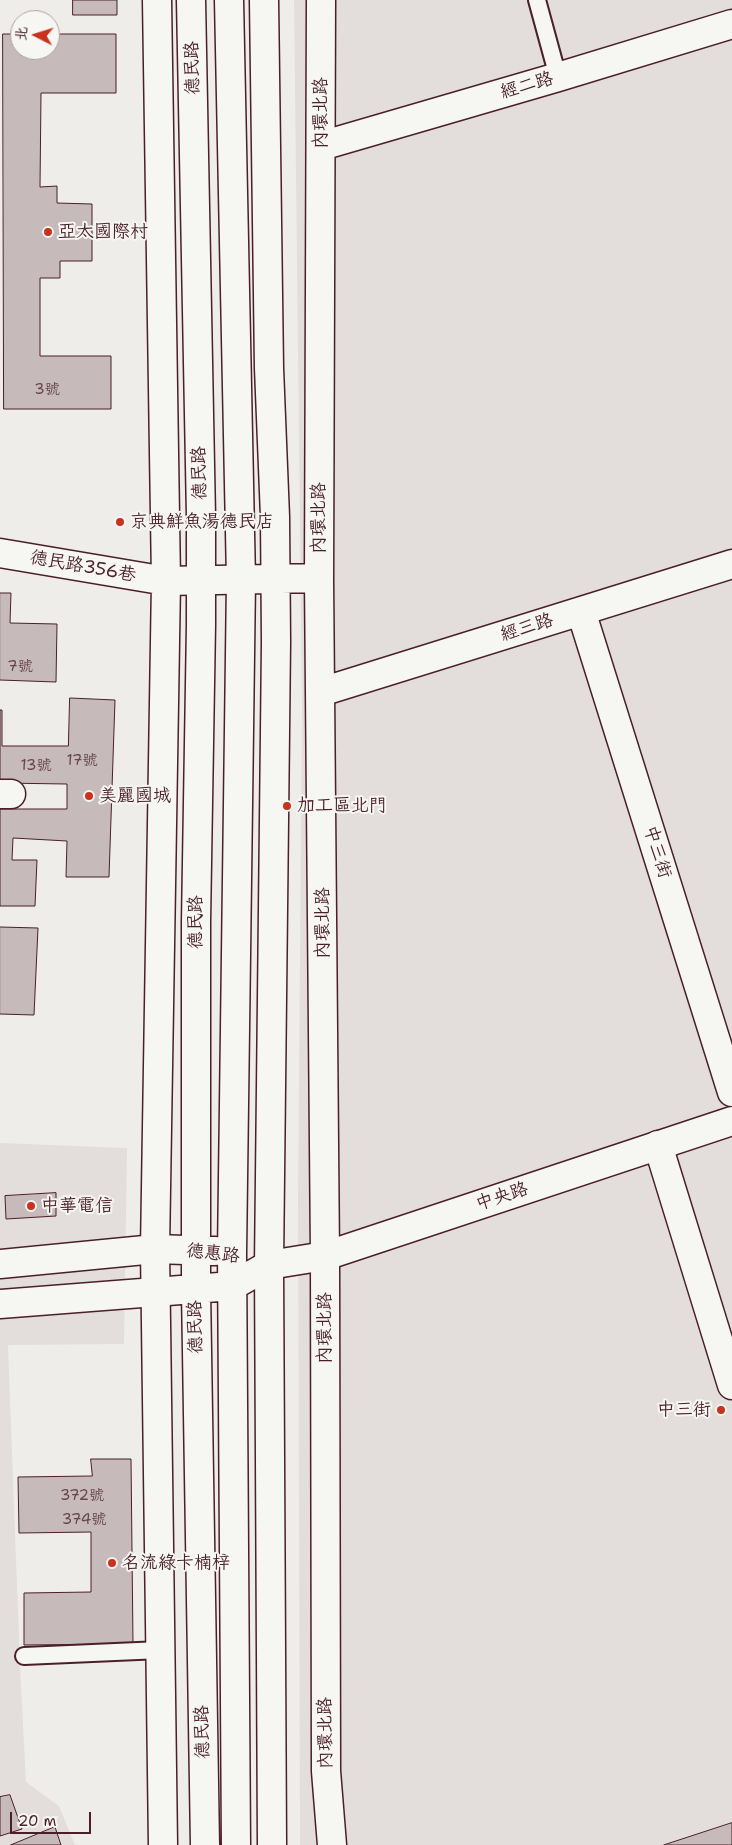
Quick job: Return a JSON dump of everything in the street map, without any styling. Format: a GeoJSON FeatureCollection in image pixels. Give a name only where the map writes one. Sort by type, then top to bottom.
{"type":"FeatureCollection","features":[{"type":"Feature","properties":{"kind":"street","name":"德民路"},"geometry":{"type":"LineString","coordinates":[[157,0],[166,581],[156,1249],[163,1845]]}},
{"type":"Feature","properties":{"kind":"street","name":"德民路"},"geometry":{"type":"LineString","coordinates":[[192,0],[201,580],[196,922],[196,1290],[205,1845]]}},
{"type":"Feature","properties":{"kind":"street","name":"德民路"},"geometry":{"type":"LineString","coordinates":[[229,0],[241,580],[232,1253],[236,1845]]}},
{"type":"Feature","properties":{"kind":"street"},"geometry":{"type":"LineString","coordinates":[[264,0],[269,368],[275,517],[269,1265],[272,1845]]}},
{"type":"Feature","properties":{"kind":"street","name":"內環北路"},"geometry":{"type":"LineString","coordinates":[[321,0],[319,578],[325,1256],[326,1771],[332,1845]]}},
{"type":"Feature","properties":{"kind":"street","name":"經二路"},"geometry":{"type":"LineString","coordinates":[[321,146],[732,24]]}},
{"type":"Feature","properties":{"kind":"street","name":"德民路356巷"},"geometry":{"type":"LineString","coordinates":[[0,553],[166,581],[319,578]]}},
{"type":"Feature","properties":{"kind":"street","name":"經三路"},"geometry":{"type":"LineString","coordinates":[[321,692],[732,564]]}},
{"type":"Feature","properties":{"kind":"street","name":"中三街"},"geometry":{"type":"LineString","coordinates":[[582,611],[732,1092]]}},
{"type":"Feature","properties":{"kind":"street","name":"中央路"},"geometry":{"type":"LineString","coordinates":[[269,1265],[325,1256],[732,1121]]}},
{"type":"Feature","properties":{"kind":"street"},"geometry":{"type":"LineString","coordinates":[[658,1145],[732,1385]]}},
{"type":"Feature","properties":{"kind":"street","name":"德惠路"},"geometry":{"type":"LineString","coordinates":[[0,1264],[156,1249],[232,1253],[269,1265]]}},
{"type":"Feature","properties":{"kind":"street","name":"德惠路"},"geometry":{"type":"LineString","coordinates":[[0,1304],[232,1286],[269,1265]]}},
{"type":"Feature","properties":{"kind":"lane"},"geometry":{"type":"LineString","coordinates":[[537,0],[558,77]]}},
{"type":"Feature","properties":{"kind":"lane"},"geometry":{"type":"LineString","coordinates":[[24,1656],[161,1650]]}},
{"type":"Feature","properties":{"kind":"shaded area"},"geometry":{"type":"Polygon","coordinates":[[[294,0],[732,0],[732,1845],[300,1845],[298,1199],[302,704],[294,0]]]}},
{"type":"Feature","properties":{"kind":"shaded area"},"geometry":{"type":"Polygon","coordinates":[[[0,1143],[127,1148],[124,1344],[8,1345],[26,1782],[59,1806],[75,1845],[0,1845],[0,1143]]]}},
{"type":"Feature","properties":{"kind":"building"},"geometry":{"type":"Polygon","coordinates":[[[73,0],[117,0],[117,15],[73,15],[73,0]]]}},
{"type":"Feature","properties":{"kind":"building","name":"亞太國際村"},"geometry":{"type":"Polygon","coordinates":[[[3,34],[10,34],[10,60],[60,60],[60,34],[116,34],[116,93],[41,93],[40,187],[57,186],[57,203],[92,204],[92,261],[60,261],[60,278],[40,278],[40,356],[111,356],[111,409],[4,409],[3,34]]]}},
{"type":"Feature","properties":{"kind":"building"},"geometry":{"type":"Polygon","coordinates":[[[0,593],[11,593],[10,623],[57,624],[56,682],[0,680],[0,593]]]}},
{"type":"Feature","properties":{"kind":"building","name":"美麗國城"},"geometry":{"type":"Polygon","coordinates":[[[70,698],[115,700],[109,877],[66,877],[67,841],[13,838],[12,860],[37,860],[35,906],[0,906],[0,809],[67,809],[67,784],[0,783],[0,710],[2,710],[2,746],[68,746],[70,698]]]}},
{"type":"Feature","properties":{"kind":"building"},"geometry":{"type":"Polygon","coordinates":[[[0,927],[38,928],[34,1015],[0,1014],[0,927]]]}},
{"type":"Feature","properties":{"kind":"building","name":"中華電信"},"geometry":{"type":"Polygon","coordinates":[[[56,1193],[56,1216],[6,1219],[5,1196],[56,1193]]]}},
{"type":"Feature","properties":{"kind":"building","name":"名流綠卡楠梓"},"geometry":{"type":"Polygon","coordinates":[[[91,1459],[131,1459],[133,1644],[24,1645],[24,1593],[91,1592],[91,1532],[19,1533],[18,1477],[92,1476],[91,1459]]]}},
{"type":"Feature","properties":{"kind":"building"},"geometry":{"type":"Polygon","coordinates":[[[10,1795],[22,1829],[0,1836],[0,1797],[10,1795]]]}},
{"type":"Feature","properties":{"kind":"building"},"geometry":{"type":"Polygon","coordinates":[[[732,1823],[732,1845],[664,1845],[732,1823]]]}},
{"type":"Feature","properties":{"kind":"building"},"geometry":{"type":"Polygon","coordinates":[[[55,1827],[61,1845],[11,1845],[55,1827]]]}},
{"type":"Feature","properties":{"kind":"place","name":"亞太國際村"},"geometry":{"type":"Point","coordinates":[48,232]}},
{"type":"Feature","properties":{"kind":"place","name":"京典鮮魚湯德民店"},"geometry":{"type":"Point","coordinates":[120,522]}},
{"type":"Feature","properties":{"kind":"place","name":"美麗國城"},"geometry":{"type":"Point","coordinates":[89,796]}},
{"type":"Feature","properties":{"kind":"place","name":"加工區北門"},"geometry":{"type":"Point","coordinates":[287,806]}},
{"type":"Feature","properties":{"kind":"place","name":"中華電信"},"geometry":{"type":"Point","coordinates":[31,1206]}},
{"type":"Feature","properties":{"kind":"place","name":"中三街"},"geometry":{"type":"Point","coordinates":[721,1410]}},
{"type":"Feature","properties":{"kind":"place","name":"名流綠卡楠梓"},"geometry":{"type":"Point","coordinates":[112,1563]}}]}
